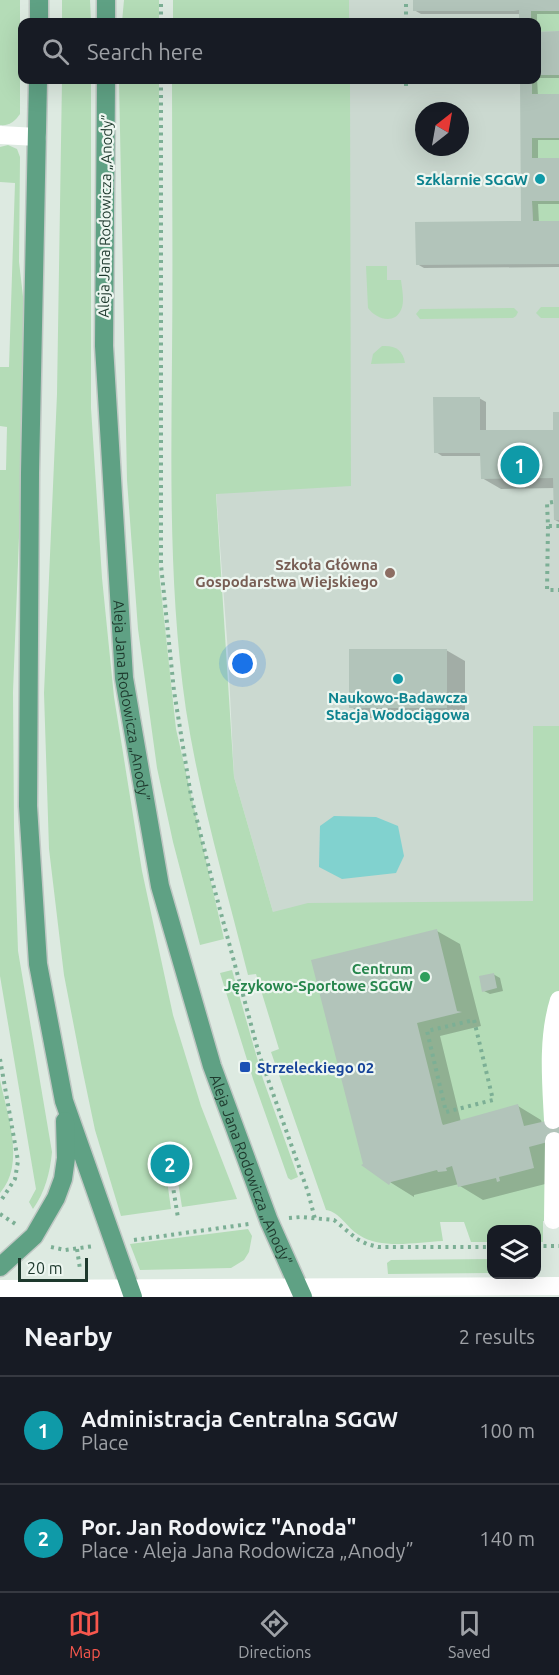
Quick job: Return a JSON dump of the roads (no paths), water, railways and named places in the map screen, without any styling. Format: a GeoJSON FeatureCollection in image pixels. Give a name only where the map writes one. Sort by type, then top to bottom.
{"type":"FeatureCollection","features":[{"type":"Feature","properties":{"kind":"main road"},"geometry":{"type":"LineString","coordinates":[[39,0],[39,18]]}},
{"type":"Feature","properties":{"kind":"main road"},"geometry":{"type":"LineString","coordinates":[[106,0],[106,18]]}},
{"type":"Feature","properties":{"kind":"main road"},"geometry":{"type":"LineString","coordinates":[[38,84],[30,473],[28,806],[38,964],[64,1101],[131,1293]]}},
{"type":"Feature","properties":{"kind":"main road","name":"Aleja Jana Rodowicza „Anody”"},"geometry":{"type":"LineString","coordinates":[[106,84],[104,346],[124,678],[160,886],[212,1066],[269,1221],[301,1292]]}},
{"type":"Feature","properties":{"kind":"main road"},"geometry":{"type":"LineString","coordinates":[[0,1268],[34,1236],[56,1198],[63,1179],[66,1158],[64,1101]]}},
{"type":"Feature","properties":{"kind":"street"},"geometry":{"type":"LineString","coordinates":[[0,135],[37,137]]}},
{"type":"Feature","properties":{"kind":"street"},"geometry":{"type":"LineString","coordinates":[[553,1120],[551,1066],[559,1000]]}},
{"type":"Feature","properties":{"kind":"street"},"geometry":{"type":"LineString","coordinates":[[553,1220],[554,1140]]}},
{"type":"Feature","properties":{"kind":"street"},"geometry":{"type":"LineString","coordinates":[[0,1289],[131,1293],[559,1286]]}},
{"type":"Feature","properties":{"kind":"water"},"geometry":{"type":"Polygon","coordinates":[[[334,816],[376,817],[398,826],[404,856],[396,873],[342,879],[319,867],[320,826],[334,816]]]}},
{"type":"Feature","properties":{"kind":"place","name":"Szklarnie SGGW"},"geometry":{"type":"Point","coordinates":[540,179]}},
{"type":"Feature","properties":{"kind":"place","name":"Administracja Centralna SGGW"},"geometry":{"type":"Point","coordinates":[520,465]}},
{"type":"Feature","properties":{"kind":"place","name":"Szkoła Główna Gospodarstwa Wiejskiego"},"geometry":{"type":"Point","coordinates":[390,573]}},
{"type":"Feature","properties":{"kind":"place","name":"Naukowo-Badawcza Stacja Wodociągowa"},"geometry":{"type":"Point","coordinates":[398,679]}},
{"type":"Feature","properties":{"kind":"place","name":"Centrum Językowo-Sportowe SGGW"},"geometry":{"type":"Point","coordinates":[425,977]}},
{"type":"Feature","properties":{"kind":"place","name":"Strzeleckiego 02"},"geometry":{"type":"Point","coordinates":[245,1067]}},
{"type":"Feature","properties":{"kind":"place","name":"Por. Jan Rodowicz \"Anoda\""},"geometry":{"type":"Point","coordinates":[170,1164]}}]}
